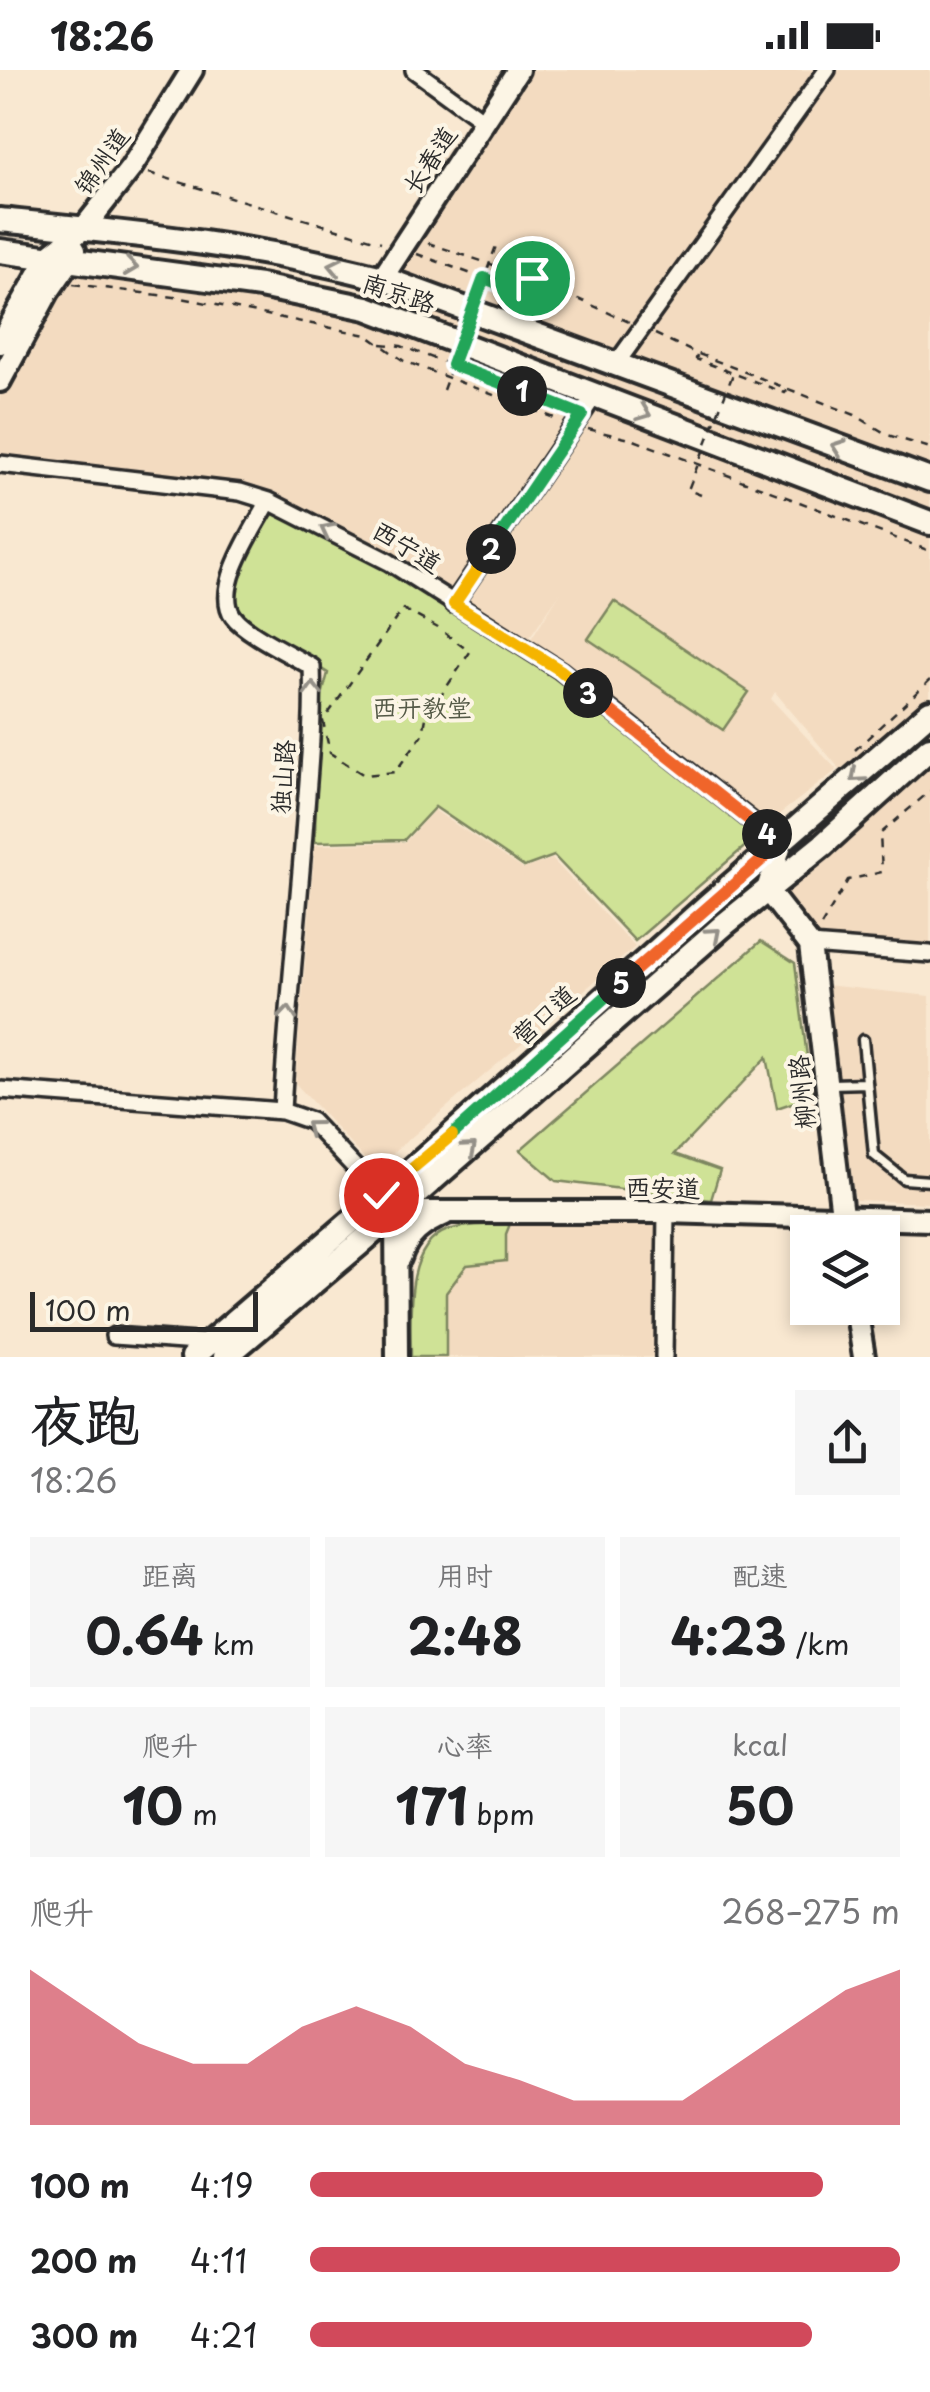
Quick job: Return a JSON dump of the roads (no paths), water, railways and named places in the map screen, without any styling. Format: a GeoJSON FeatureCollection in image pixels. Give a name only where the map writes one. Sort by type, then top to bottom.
{"type":"FeatureCollection","features":[{"type":"Feature","properties":{"kind":"main road","name":"南京路"},"geometry":{"type":"LineString","coordinates":[[0,220],[261,252],[382,278],[930,480]]}},
{"type":"Feature","properties":{"kind":"main road","name":"南京路"},"geometry":{"type":"LineString","coordinates":[[0,251],[260,286],[366,308],[930,524]]}},
{"type":"Feature","properties":{"kind":"main road","name":"营口道"},"geometry":{"type":"LineString","coordinates":[[209,1352],[246,1339],[358,1245],[424,1160],[930,712]]}},
{"type":"Feature","properties":{"kind":"main road","name":"营口道"},"geometry":{"type":"LineString","coordinates":[[209,1352],[388,1209],[823,845],[930,748]]}},
{"type":"Feature","properties":{"kind":"street","name":"锦州道"},"geometry":{"type":"LineString","coordinates":[[60,258],[131,168],[192,70]]}},
{"type":"Feature","properties":{"kind":"street"},"geometry":{"type":"LineString","coordinates":[[414,70],[485,122]]}},
{"type":"Feature","properties":{"kind":"street","name":"长春道"},"geometry":{"type":"LineString","coordinates":[[382,278],[518,70]]}},
{"type":"Feature","properties":{"kind":"street"},"geometry":{"type":"LineString","coordinates":[[616,364],[826,70]]}},
{"type":"Feature","properties":{"kind":"street"},"geometry":{"type":"LineString","coordinates":[[0,381],[55,282],[60,258]]}},
{"type":"Feature","properties":{"kind":"street"},"geometry":{"type":"LineString","coordinates":[[0,343],[60,258]]}},
{"type":"Feature","properties":{"kind":"street"},"geometry":{"type":"LineString","coordinates":[[454,604],[596,395]]}},
{"type":"Feature","properties":{"kind":"street","name":"西宁道"},"geometry":{"type":"LineString","coordinates":[[0,464],[240,492],[269,501],[389,562],[560,670],[780,844]]}},
{"type":"Feature","properties":{"kind":"street","name":"独山路"},"geometry":{"type":"LineString","coordinates":[[269,501],[230,576],[227,604],[234,618],[257,636],[312,667],[313,707],[282,1110]]}},
{"type":"Feature","properties":{"kind":"street"},"geometry":{"type":"LineString","coordinates":[[780,844],[767,890],[810,945],[930,954]]}},
{"type":"Feature","properties":{"kind":"street","name":"柳州路"},"geometry":{"type":"LineString","coordinates":[[810,945],[842,1215]]}},
{"type":"Feature","properties":{"kind":"street"},"geometry":{"type":"LineString","coordinates":[[0,1090],[282,1110],[310,1121],[388,1209],[397,1357]]}},
{"type":"Feature","properties":{"kind":"street","name":"西安道"},"geometry":{"type":"LineString","coordinates":[[388,1209],[666,1212],[790,1221]]}},
{"type":"Feature","properties":{"kind":"street"},"geometry":{"type":"LineString","coordinates":[[386,1357],[392,1270],[416,1229],[452,1212]]}},
{"type":"Feature","properties":{"kind":"street"},"geometry":{"type":"LineString","coordinates":[[664,1357],[666,1212]]}},
{"type":"Feature","properties":{"kind":"street","name":"西安道"},"geometry":{"type":"LineString","coordinates":[[900,1222],[930,1220]]}},
{"type":"Feature","properties":{"kind":"street"},"geometry":{"type":"LineString","coordinates":[[358,1245],[374,1245],[392,1270]]}},
{"type":"Feature","properties":{"kind":"street"},"geometry":{"type":"LineString","coordinates":[[859,1325],[864,1357]]}},
{"type":"Feature","properties":{"kind":"street"},"geometry":{"type":"LineString","coordinates":[[114,1336],[209,1352]]}},
{"type":"Feature","properties":{"kind":"lane"},"geometry":{"type":"LineString","coordinates":[[863,1040],[874,1155],[904,1179],[930,1180]]}},
{"type":"Feature","properties":{"kind":"lane"},"geometry":{"type":"LineString","coordinates":[[826,1085],[867,1083]]}},
{"type":"Feature","properties":{"kind":"park label","name":"西开教堂"},"geometry":{"type":"Point","coordinates":[422,708]}}]}
